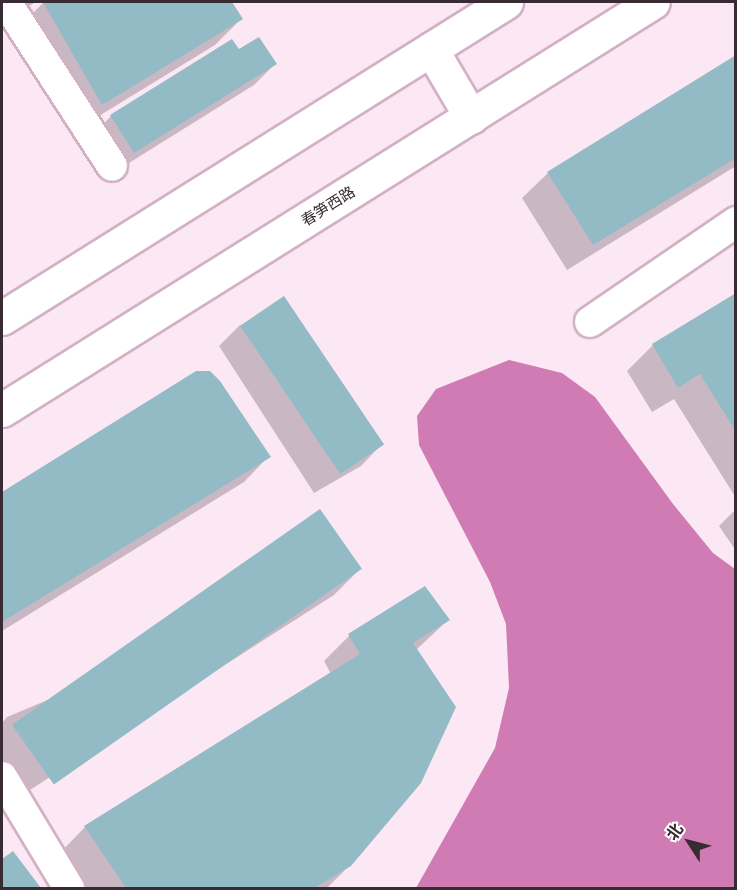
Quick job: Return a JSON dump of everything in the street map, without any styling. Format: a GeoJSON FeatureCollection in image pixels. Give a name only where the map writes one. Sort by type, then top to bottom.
{"type":"FeatureCollection","features":[{"type":"Feature","properties":{"kind":"main road"},"geometry":{"type":"LineString","coordinates":[[2,318],[506,2]]}},
{"type":"Feature","properties":{"kind":"main road","name":"春笋西路"},"geometry":{"type":"LineString","coordinates":[[2,410],[653,2]]}},
{"type":"Feature","properties":{"kind":"main road"},"geometry":{"type":"LineString","coordinates":[[431,49],[471,117]]}},
{"type":"Feature","properties":{"kind":"street"},"geometry":{"type":"LineString","coordinates":[[6,2],[112,166]]}},
{"type":"Feature","properties":{"kind":"street"},"geometry":{"type":"LineString","coordinates":[[590,322],[735,222]]}},
{"type":"Feature","properties":{"kind":"street"},"geometry":{"type":"LineString","coordinates":[[2,777],[69,888]]}},
{"type":"Feature","properties":{"kind":"shaded area"},"geometry":{"type":"Polygon","coordinates":[[[509,360],[562,373],[595,397],[673,504],[713,553],[735,569],[735,888],[416,888],[495,748],[509,688],[506,624],[490,582],[419,445],[417,416],[436,389],[509,360]]]}},
{"type":"Feature","properties":{"kind":"building"},"geometry":{"type":"Polygon","coordinates":[[[43,2],[232,2],[243,19],[102,105],[43,2]]]}},
{"type":"Feature","properties":{"kind":"building"},"geometry":{"type":"Polygon","coordinates":[[[259,37],[277,64],[134,153],[110,115],[232,39],[239,49],[259,37]]]}},
{"type":"Feature","properties":{"kind":"building"},"geometry":{"type":"Polygon","coordinates":[[[736,55],[736,158],[593,245],[547,172],[736,55]]]}},
{"type":"Feature","properties":{"kind":"building"},"geometry":{"type":"Polygon","coordinates":[[[736,293],[736,432],[700,374],[678,388],[652,344],[736,293]]]}},
{"type":"Feature","properties":{"kind":"building"},"geometry":{"type":"Polygon","coordinates":[[[284,296],[384,444],[340,474],[240,326],[284,296]]]}},
{"type":"Feature","properties":{"kind":"building"},"geometry":{"type":"Polygon","coordinates":[[[196,371],[210,371],[220,381],[271,457],[2,622],[2,492],[196,371]]]}},
{"type":"Feature","properties":{"kind":"building"},"geometry":{"type":"Polygon","coordinates":[[[320,509],[362,569],[54,784],[12,725],[320,509]]]}},
{"type":"Feature","properties":{"kind":"building"},"geometry":{"type":"Polygon","coordinates":[[[425,586],[450,620],[413,643],[456,707],[421,783],[351,866],[314,888],[126,888],[84,826],[360,654],[348,634],[425,586]]]}},
{"type":"Feature","properties":{"kind":"building"},"geometry":{"type":"Polygon","coordinates":[[[13,851],[41,888],[2,888],[2,859],[13,851]]]}}]}
